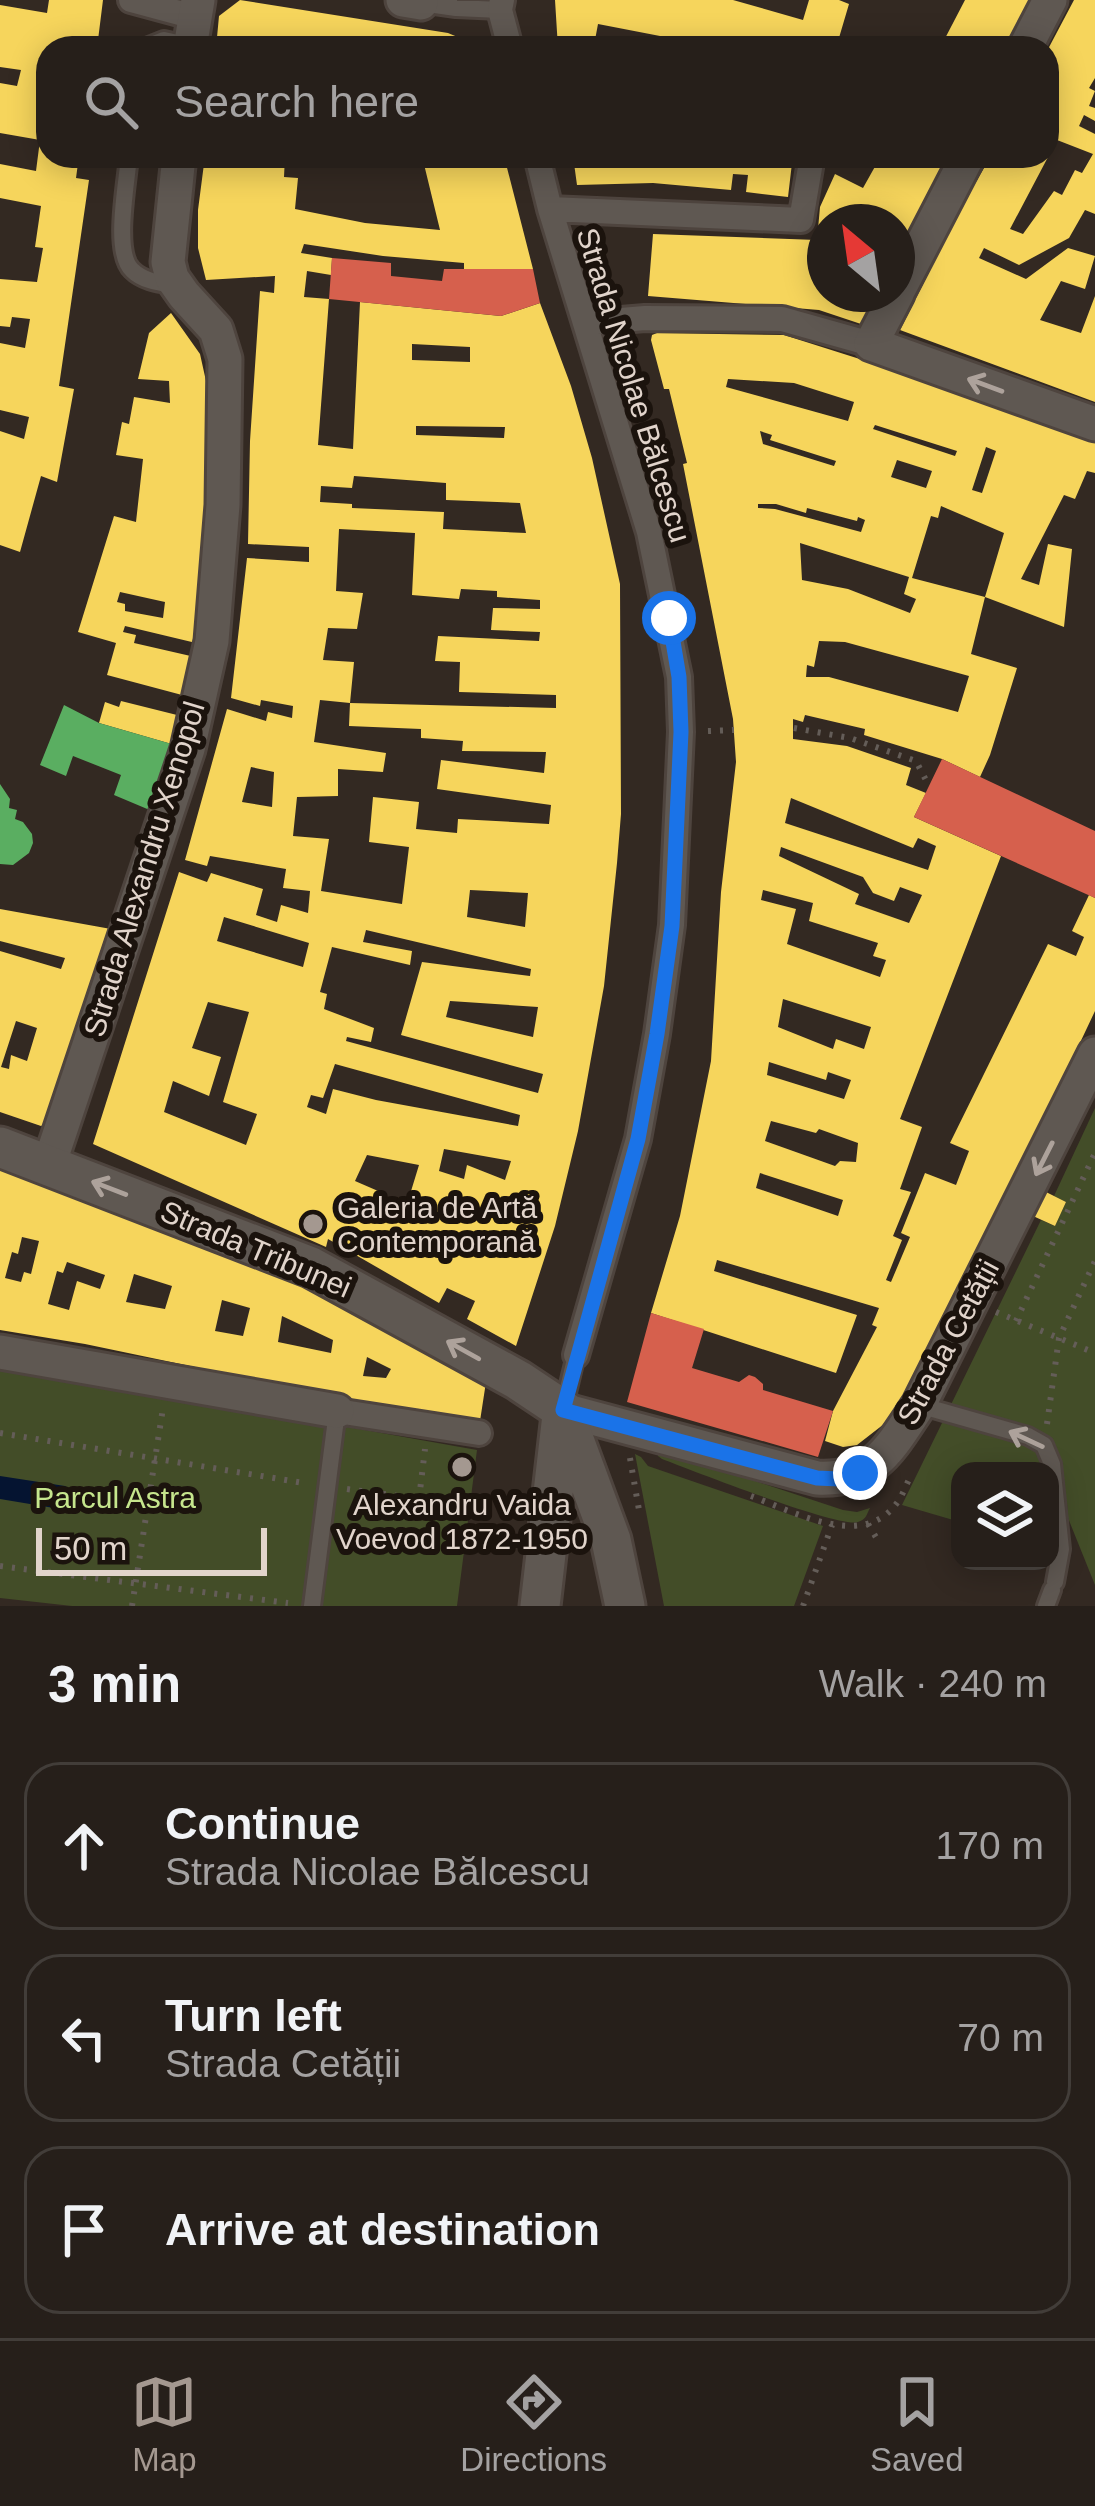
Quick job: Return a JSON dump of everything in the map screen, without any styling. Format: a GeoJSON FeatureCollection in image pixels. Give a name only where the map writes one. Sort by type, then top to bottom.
{"type":"FeatureCollection","features":[{"type":"Feature","properties":{"kind":"street"},"geometry":{"type":"LineString","coordinates":[[131,0],[193,28]]}},
{"type":"Feature","properties":{"kind":"street"},"geometry":{"type":"LineString","coordinates":[[1030,36],[1049,0]]}},
{"type":"Feature","properties":{"kind":"street"},"geometry":{"type":"LineString","coordinates":[[501,5],[507,36]]}},
{"type":"Feature","properties":{"kind":"street"},"geometry":{"type":"LineString","coordinates":[[178,168],[168,262],[178,286]]}},
{"type":"Feature","properties":{"kind":"street","name":"Strada Nicolae Bălcescu"},"geometry":{"type":"LineString","coordinates":[[540,168],[650,532],[679,677],[681,732],[672,926],[657,1034],[638,1139],[577,1355]]}},
{"type":"Feature","properties":{"kind":"street"},"geometry":{"type":"LineString","coordinates":[[550,209],[801,220],[810,168]]}},
{"type":"Feature","properties":{"kind":"street"},"geometry":{"type":"LineString","coordinates":[[915,259],[962,168]]}},
{"type":"Feature","properties":{"kind":"street","name":"Strada Alexandru Xenopol"},"geometry":{"type":"LineString","coordinates":[[49,1166],[188,749],[212,641],[223,506],[225,359],[216,330],[178,286]]}},
{"type":"Feature","properties":{"kind":"street"},"geometry":{"type":"LineString","coordinates":[[871,344],[888,312]]}},
{"type":"Feature","properties":{"kind":"street"},"geometry":{"type":"LineString","coordinates":[[585,323],[645,318],[782,319],[871,344],[1095,424]]}},
{"type":"Feature","properties":{"kind":"street","name":"Strada Cetății"},"geometry":{"type":"LineString","coordinates":[[563,1410],[817,1478],[860,1473],[891,1448],[919,1405],[1095,1054]]}},
{"type":"Feature","properties":{"kind":"street","name":"Strada Tribunei"},"geometry":{"type":"LineString","coordinates":[[0,1147],[311,1267],[518,1380],[563,1410]]}},
{"type":"Feature","properties":{"kind":"street"},"geometry":{"type":"LineString","coordinates":[[0,1352],[479,1433]]}},
{"type":"Feature","properties":{"kind":"street"},"geometry":{"type":"LineString","coordinates":[[563,1410],[611,1540],[625,1606]]}},
{"type":"Feature","properties":{"kind":"street"},"geometry":{"type":"LineString","coordinates":[[540,1606],[563,1410]]}},
{"type":"Feature","properties":{"kind":"street"},"geometry":{"type":"LineString","coordinates":[[547,1554],[556,1541],[576,1532],[611,1540]]}},
{"type":"Feature","properties":{"kind":"lane"},"geometry":{"type":"LineString","coordinates":[[412,1],[456,8],[501,5]]}},
{"type":"Feature","properties":{"kind":"lane"},"geometry":{"type":"LineString","coordinates":[[128,168],[122,250],[128,268],[144,279],[178,286]]}},
{"type":"Feature","properties":{"kind":"lane","name":"Strada Nicolae Bălcescu"},"geometry":{"type":"LineString","coordinates":[[563,1410],[577,1355]]}},
{"type":"Feature","properties":{"kind":"lane"},"geometry":{"type":"LineString","coordinates":[[919,1405],[1028,1436],[1043,1445],[1052,1464],[1061,1549],[1051,1593]]}},
{"type":"Feature","properties":{"kind":"lane"},"geometry":{"type":"LineString","coordinates":[[315,1606],[337,1411]]}},
{"type":"Feature","properties":{"kind":"path"},"geometry":{"type":"LineString","coordinates":[[794,728],[850,738],[916,761],[929,786]]}},
{"type":"Feature","properties":{"kind":"path"},"geometry":{"type":"LineString","coordinates":[[1095,1153],[1016,1321],[1095,1353]]}},
{"type":"Feature","properties":{"kind":"path"},"geometry":{"type":"LineString","coordinates":[[1043,1445],[1059,1338],[1095,1261]]}},
{"type":"Feature","properties":{"kind":"path"},"geometry":{"type":"LineString","coordinates":[[1086,1279],[1095,1272]]}},
{"type":"Feature","properties":{"kind":"path"},"geometry":{"type":"LineString","coordinates":[[132,1606],[167,1382]]}},
{"type":"Feature","properties":{"kind":"path"},"geometry":{"type":"LineString","coordinates":[[419,1499],[428,1425]]}},
{"type":"Feature","properties":{"kind":"path"},"geometry":{"type":"LineString","coordinates":[[0,1433],[470,1506]]}},
{"type":"Feature","properties":{"kind":"path"},"geometry":{"type":"LineString","coordinates":[[803,1606],[832,1524]]}},
{"type":"Feature","properties":{"kind":"path"},"geometry":{"type":"LineString","coordinates":[[868,1524],[880,1544]]}},
{"type":"Feature","properties":{"kind":"path"},"geometry":{"type":"LineString","coordinates":[[0,1566],[315,1606]]}},
{"type":"Feature","properties":{"kind":"green space"},"geometry":{"type":"Polygon","coordinates":[[[1095,1108],[1095,1585],[1068,1518],[1067,1503],[1059,1503],[1059,1462],[951,1462],[951,1519],[902,1505],[1041,1220],[1055,1226],[1066,1202],[1054,1196],[1095,1108]]]}},
{"type":"Feature","properties":{"kind":"green space","name":"Parcul Astra"},"geometry":{"type":"Polygon","coordinates":[[[0,1365],[477,1450],[457,1606],[72,1606],[0,1598],[0,1365]]]}},
{"type":"Feature","properties":{"kind":"green space"},"geometry":{"type":"Polygon","coordinates":[[[658,1449],[843,1510],[870,1508],[858,1522],[823,1516],[662,1459],[658,1449]]]}},
{"type":"Feature","properties":{"kind":"green space"},"geometry":{"type":"Polygon","coordinates":[[[635,1454],[648,1466],[823,1526],[794,1606],[664,1606],[635,1454]]]}},
{"type":"Feature","properties":{"kind":"water"},"geometry":{"type":"Polygon","coordinates":[[[0,1476],[65,1486],[72,1490],[73,1502],[60,1509],[0,1499],[0,1476]]]}},
{"type":"Feature","properties":{"kind":"building: Homes"},"geometry":{"type":"Polygon","coordinates":[[[49,0],[103,0],[98,36],[36,36],[36,139],[0,133],[0,83],[17,86],[21,70],[0,67],[0,5],[47,13],[49,0]]]}},
{"type":"Feature","properties":{"kind":"building: Homes"},"geometry":{"type":"Polygon","coordinates":[[[240,0],[455,36],[217,36],[219,16],[240,0]]]}},
{"type":"Feature","properties":{"kind":"building: Homes"},"geometry":{"type":"Polygon","coordinates":[[[555,0],[733,0],[803,20],[809,0],[849,4],[840,36],[660,36],[598,24],[596,36],[557,36],[555,0]]]}},
{"type":"Feature","properties":{"kind":"building: Homes"},"geometry":{"type":"Polygon","coordinates":[[[965,0],[1029,0],[1011,36],[946,36],[965,0]]]}},
{"type":"Feature","properties":{"kind":"building: Homes"},"geometry":{"type":"Polygon","coordinates":[[[1074,0],[1095,0],[1095,78],[1089,88],[1095,91],[1089,106],[1095,108],[1095,121],[1084,115],[1079,126],[1095,134],[1095,214],[1085,210],[1069,238],[1019,265],[984,248],[979,258],[1026,279],[1068,248],[1095,256],[1085,289],[1061,281],[1040,320],[1081,333],[1095,296],[1095,402],[900,330],[909,312],[915,312],[915,300],[984,168],[1042,168],[1010,229],[1023,234],[1054,191],[1062,195],[1075,170],[1082,173],[1093,154],[1059,141],[1059,36],[1055,36],[1074,0]]]}},
{"type":"Feature","properties":{"kind":"building: Homes"},"geometry":{"type":"Polygon","coordinates":[[[0,164],[36,171],[77,168],[76,178],[89,180],[59,386],[74,389],[57,482],[41,476],[20,552],[0,545],[0,431],[24,439],[29,417],[0,410],[0,343],[25,348],[30,319],[12,317],[10,327],[0,326],[0,279],[37,282],[43,248],[35,247],[41,206],[0,198],[0,164]]]}},
{"type":"Feature","properties":{"kind":"building: Homes"},"geometry":{"type":"Polygon","coordinates":[[[203,168],[284,168],[284,177],[298,178],[295,209],[365,223],[440,230],[425,168],[507,168],[533,269],[464,269],[464,263],[304,244],[301,253],[332,258],[331,275],[307,271],[304,297],[329,299],[318,445],[353,449],[360,302],[501,316],[540,303],[592,458],[620,584],[617,863],[604,986],[578,1131],[555,1226],[516,1346],[467,1319],[475,1301],[447,1288],[439,1303],[328,1239],[326,1247],[93,1144],[179,872],[207,882],[211,873],[263,889],[256,915],[277,922],[281,905],[308,913],[310,891],[283,888],[286,869],[210,856],[207,866],[185,860],[227,709],[266,721],[268,712],[292,718],[293,706],[261,700],[260,706],[231,698],[247,558],[309,562],[309,547],[248,544],[260,291],[274,293],[275,276],[206,280],[198,248],[203,168]],[[412,344],[412,360],[470,362],[470,347],[412,344]],[[416,426],[416,435],[504,438],[505,427],[416,426]],[[354,476],[352,488],[321,486],[320,502],[444,512],[443,529],[526,533],[520,503],[446,500],[446,483],[354,476]],[[339,529],[336,591],[363,593],[357,629],[328,628],[323,660],[354,662],[350,703],[556,708],[556,695],[459,692],[460,662],[435,661],[438,636],[539,641],[540,632],[491,630],[493,608],[540,609],[540,600],[461,589],[459,599],[412,595],[415,533],[339,529]],[[320,700],[314,742],[386,753],[383,772],[338,769],[338,796],[297,797],[293,836],[329,839],[321,891],[402,904],[409,847],[369,842],[373,797],[419,802],[416,829],[457,833],[458,819],[549,824],[551,805],[437,789],[441,760],[544,773],[546,752],[462,751],[463,741],[421,738],[421,729],[349,726],[350,703],[320,700]],[[251,767],[242,802],[272,807],[274,772],[251,767]],[[470,890],[467,917],[525,927],[528,893],[470,890]],[[224,917],[217,941],[303,967],[309,943],[224,917]],[[366,930],[363,942],[412,951],[410,965],[332,947],[320,992],[327,994],[324,1009],[374,1028],[371,1042],[347,1037],[346,1041],[538,1093],[543,1074],[401,1035],[422,962],[530,976],[531,969],[366,930]],[[450,1001],[446,1017],[533,1037],[538,1007],[450,1001]],[[208,1002],[192,1048],[221,1057],[209,1096],[173,1081],[164,1112],[246,1145],[257,1114],[223,1102],[249,1012],[208,1002]],[[335,1064],[323,1098],[311,1095],[307,1107],[326,1114],[333,1089],[518,1126],[520,1115],[335,1064]],[[444,1149],[439,1171],[464,1179],[467,1165],[505,1180],[511,1161],[444,1149]],[[367,1155],[355,1181],[385,1194],[379,1213],[391,1217],[399,1197],[408,1201],[419,1165],[367,1155]]]}},
{"type":"Feature","properties":{"kind":"building: Homes"},"geometry":{"type":"Polygon","coordinates":[[[575,168],[791,168],[788,197],[746,192],[748,175],[733,174],[731,190],[653,183],[577,185],[575,168]]]}},
{"type":"Feature","properties":{"kind":"building: Homes"},"geometry":{"type":"Polygon","coordinates":[[[874,168],[943,168],[915,220],[915,204],[821,204],[835,174],[863,188],[874,168]]]}},
{"type":"Feature","properties":{"kind":"building: Homes"},"geometry":{"type":"Polygon","coordinates":[[[653,234],[807,240],[807,309],[648,296],[653,234]]]}},
{"type":"Feature","properties":{"kind":"building: Homes"},"geometry":{"type":"Polygon","coordinates":[[[825,312],[867,312],[861,324],[825,312]]]}},
{"type":"Feature","properties":{"kind":"building: Homes"},"geometry":{"type":"Polygon","coordinates":[[[171,313],[200,354],[206,381],[209,437],[196,643],[125,626],[123,632],[136,635],[134,643],[195,657],[175,745],[99,723],[105,702],[119,707],[121,701],[177,715],[182,695],[107,675],[116,643],[78,632],[114,516],[136,522],[143,459],[116,455],[122,422],[129,424],[134,397],[170,403],[169,381],[138,379],[149,333],[171,313]],[[120,592],[117,602],[125,604],[125,611],[163,618],[165,602],[120,592]]]}},
{"type":"Feature","properties":{"kind":"building: Homes"},"geometry":{"type":"Polygon","coordinates":[[[652,335],[784,335],[948,387],[1095,442],[1095,473],[1087,471],[1075,499],[1064,495],[1021,579],[1039,585],[1048,544],[1072,549],[1064,627],[985,597],[971,654],[1017,668],[980,777],[942,759],[864,735],[865,729],[805,715],[803,722],[793,719],[793,739],[847,746],[911,768],[906,785],[926,793],[914,817],[1001,856],[900,1119],[922,1127],[900,1189],[911,1192],[893,1236],[902,1240],[886,1280],[891,1282],[910,1237],[901,1233],[925,1173],[956,1185],[969,1151],[950,1143],[1048,944],[1076,956],[1084,937],[1072,931],[1089,895],[1095,898],[1095,1011],[934,1352],[893,1417],[857,1445],[843,1447],[825,1441],[833,1411],[877,1327],[872,1325],[879,1308],[717,1260],[714,1271],[857,1315],[836,1373],[651,1313],[680,1216],[711,1061],[721,892],[736,762],[733,719],[683,464],[687,463],[652,335]],[[728,379],[726,387],[848,421],[854,402],[794,383],[728,379]],[[875,425],[873,429],[955,456],[957,451],[875,425]],[[760,431],[763,444],[834,466],[836,461],[770,440],[772,435],[760,431]],[[986,447],[972,490],[982,493],[996,451],[986,447]],[[897,460],[891,477],[926,488],[932,471],[897,460]],[[758,504],[758,508],[861,532],[865,520],[858,517],[857,521],[807,508],[806,513],[758,504]],[[941,506],[938,518],[931,516],[912,578],[985,597],[1004,533],[941,506]],[[800,543],[802,580],[848,589],[910,613],[916,599],[904,594],[909,577],[800,543]],[[819,641],[814,667],[807,665],[806,677],[829,677],[958,712],[969,676],[845,642],[819,641]],[[791,798],[785,823],[928,870],[936,846],[918,838],[913,848],[791,798]],[[781,847],[779,856],[859,894],[855,904],[909,923],[922,895],[900,887],[894,901],[873,893],[863,877],[781,847]],[[763,890],[761,900],[796,909],[787,944],[880,977],[886,960],[873,956],[878,943],[809,921],[813,903],[763,890]],[[783,999],[778,1027],[833,1049],[836,1039],[864,1049],[871,1027],[783,999]],[[769,1062],[767,1075],[844,1099],[851,1080],[828,1072],[826,1080],[769,1062]],[[771,1121],[765,1141],[835,1166],[840,1161],[856,1162],[858,1143],[819,1129],[816,1133],[771,1121]],[[760,1173],[756,1188],[838,1216],[843,1200],[760,1173]]]}},
{"type":"Feature","properties":{"kind":"building: Homes"},"geometry":{"type":"Polygon","coordinates":[[[0,909],[111,929],[46,1124],[41,1126],[0,1112],[0,951],[61,969],[65,958],[0,941],[0,909]],[[16,1021],[1,1067],[9,1069],[11,1055],[27,1061],[37,1028],[16,1021]]]}},
{"type":"Feature","properties":{"kind":"building: Homes"},"geometry":{"type":"Polygon","coordinates":[[[0,1170],[296,1274],[486,1382],[480,1421],[0,1330],[0,1170]],[[22,1237],[18,1254],[12,1252],[5,1278],[21,1282],[24,1272],[31,1274],[39,1241],[22,1237]],[[67,1262],[63,1273],[57,1271],[48,1304],[69,1310],[77,1281],[100,1289],[105,1275],[67,1262]],[[134,1274],[126,1302],[165,1309],[172,1286],[134,1274]],[[222,1300],[215,1331],[243,1336],[250,1308],[222,1300]],[[282,1316],[278,1342],[331,1353],[333,1340],[282,1316]],[[367,1357],[363,1376],[386,1378],[391,1369],[367,1357]]]}},
{"type":"Feature","properties":{"kind":"building: Homes"},"geometry":{"type":"Polygon","coordinates":[[[1044,1191],[1066,1202],[1055,1226],[1033,1216],[1044,1191]]]}},
{"type":"Feature","properties":{"kind":"building: Shops"},"geometry":{"type":"Polygon","coordinates":[[[332,258],[391,263],[391,276],[442,281],[444,269],[533,269],[540,303],[501,316],[329,299],[332,258]]]}},
{"type":"Feature","properties":{"kind":"building: Shops"},"geometry":{"type":"Polygon","coordinates":[[[942,759],[1095,831],[1095,898],[914,817],[942,759]]]}},
{"type":"Feature","properties":{"kind":"building: Shops"},"geometry":{"type":"Polygon","coordinates":[[[651,1313],[704,1329],[692,1368],[739,1382],[749,1375],[763,1384],[763,1390],[833,1411],[818,1457],[627,1402],[651,1313]]]}},
{"type":"Feature","properties":{"kind":"building: Public"},"geometry":{"type":"Polygon","coordinates":[[[64,705],[99,723],[175,745],[152,811],[114,795],[121,775],[73,756],[66,776],[40,765],[64,705]]]}},
{"type":"Feature","properties":{"kind":"building: Public"},"geometry":{"type":"Polygon","coordinates":[[[0,784],[10,799],[9,808],[17,810],[15,819],[32,834],[29,853],[13,865],[0,864],[0,784]]]}},
{"type":"Feature","properties":{"kind":"place","name":"Galeria de Artă Contemporană"},"geometry":{"type":"Point","coordinates":[313,1224]}},
{"type":"Feature","properties":{"kind":"place","name":"Alexandru Vaida Voevod 1872-1950"},"geometry":{"type":"Point","coordinates":[462,1467]}},
{"type":"Feature","properties":{"kind":"route"},"geometry":{"type":"LineString","coordinates":[[669,618],[679,677],[681,732],[672,926],[638,1139],[563,1410],[817,1478],[860,1473]]}}]}
